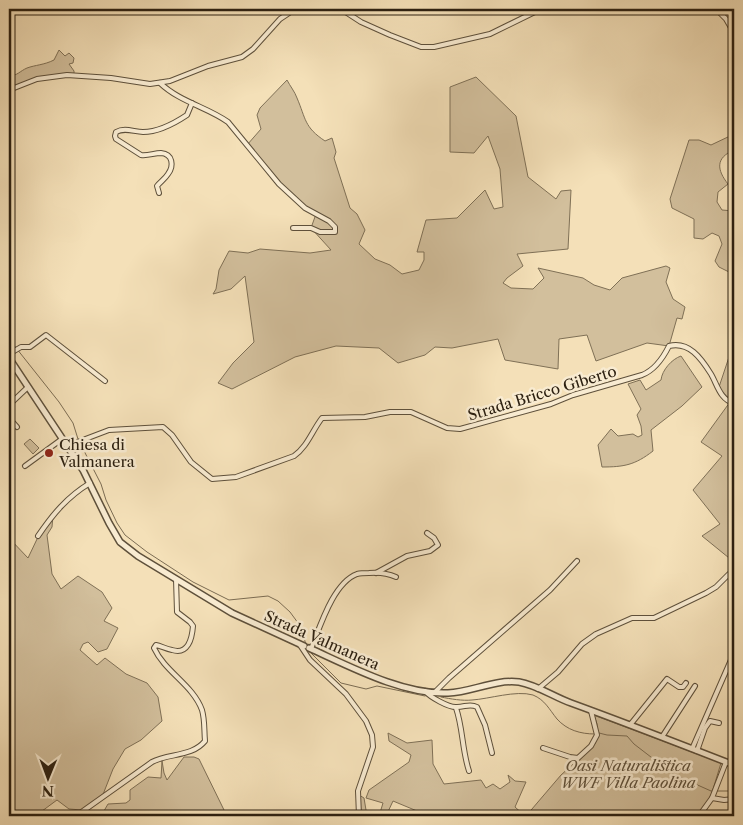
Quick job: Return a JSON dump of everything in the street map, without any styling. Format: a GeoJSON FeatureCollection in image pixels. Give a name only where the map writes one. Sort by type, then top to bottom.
{"type":"FeatureCollection","features":[{"type":"Feature","properties":{"kind":"street"},"geometry":{"type":"LineString","coordinates":[[9,90],[37,79],[74,75],[160,84],[208,66],[242,57],[253,49],[280,19],[295,9]]}},
{"type":"Feature","properties":{"kind":"street"},"geometry":{"type":"LineString","coordinates":[[341,9],[360,22],[390,35],[421,47],[434,48],[490,34],[541,9]]}},
{"type":"Feature","properties":{"kind":"street"},"geometry":{"type":"LineString","coordinates":[[716,9],[726,19],[734,33]]}},
{"type":"Feature","properties":{"kind":"street"},"geometry":{"type":"LineString","coordinates":[[160,84],[169,92],[218,115],[228,122],[279,184],[305,208],[329,221],[335,227],[335,232],[320,232],[311,228],[293,228]]}},
{"type":"Feature","properties":{"kind":"street"},"geometry":{"type":"LineString","coordinates":[[159,193],[156,186],[171,170],[171,158],[166,154],[159,153],[145,156],[137,154],[116,139],[116,132],[122,130],[141,132],[154,130],[187,115],[192,103]]}},
{"type":"Feature","properties":{"kind":"street"},"geometry":{"type":"LineString","coordinates":[[9,354],[21,346],[30,347],[46,336],[105,381]]}},
{"type":"Feature","properties":{"kind":"street","name":"Strada Bricco Giberto"},"geometry":{"type":"LineString","coordinates":[[67,446],[108,430],[163,426],[172,435],[191,462],[212,479],[236,477],[294,456],[302,450],[315,426],[322,418],[365,417],[390,412],[412,412],[447,428],[460,430],[551,404],[573,395],[650,372],[670,346],[676,344],[684,345],[693,351],[711,374],[718,390],[730,402],[734,403]]}},
{"type":"Feature","properties":{"kind":"street","name":"Strada Valmanera"},"geometry":{"type":"LineString","coordinates":[[9,358],[90,483],[120,542],[138,556],[232,613],[383,680],[425,691],[448,693],[507,682],[525,684],[734,765]]}},
{"type":"Feature","properties":{"kind":"street"},"geometry":{"type":"LineString","coordinates":[[9,405],[28,387]]}},
{"type":"Feature","properties":{"kind":"street"},"geometry":{"type":"LineString","coordinates":[[9,418],[17,427]]}},
{"type":"Feature","properties":{"kind":"street"},"geometry":{"type":"LineString","coordinates":[[25,466],[62,439]]}},
{"type":"Feature","properties":{"kind":"street"},"geometry":{"type":"LineString","coordinates":[[38,536],[47,521],[63,504],[75,492],[90,483]]}},
{"type":"Feature","properties":{"kind":"street"},"geometry":{"type":"LineString","coordinates":[[376,573],[407,556],[430,551],[438,545],[434,538],[427,533]]}},
{"type":"Feature","properties":{"kind":"street"},"geometry":{"type":"LineString","coordinates":[[434,692],[550,590],[577,561]]}},
{"type":"Feature","properties":{"kind":"street"},"geometry":{"type":"LineString","coordinates":[[359,816],[358,792],[373,747],[372,735],[366,721],[346,694],[310,660],[306,647],[339,587],[348,579],[358,574],[376,573],[390,574],[396,577]]}},
{"type":"Feature","properties":{"kind":"street"},"geometry":{"type":"LineString","coordinates":[[538,689],[558,672],[582,644],[596,634],[632,618],[654,618],[716,587],[729,574],[734,574]]}},
{"type":"Feature","properties":{"kind":"street"},"geometry":{"type":"LineString","coordinates":[[76,816],[152,762],[161,757],[190,752],[200,747],[204,741],[202,710],[197,700],[160,661],[154,648],[156,645],[159,645],[179,651],[185,650],[190,644],[193,626],[177,612],[176,579]]}},
{"type":"Feature","properties":{"kind":"street"},"geometry":{"type":"LineString","coordinates":[[694,750],[734,653]]}},
{"type":"Feature","properties":{"kind":"street"},"geometry":{"type":"LineString","coordinates":[[630,725],[667,679],[679,687],[683,687],[686,683]]}},
{"type":"Feature","properties":{"kind":"street"},"geometry":{"type":"LineString","coordinates":[[662,737],[695,686]]}},
{"type":"Feature","properties":{"kind":"street"},"geometry":{"type":"LineString","coordinates":[[425,691],[432,698],[456,708],[472,705],[477,707],[485,726],[492,753]]}},
{"type":"Feature","properties":{"kind":"street"},"geometry":{"type":"LineString","coordinates":[[456,708],[459,716],[463,750],[469,771]]}},
{"type":"Feature","properties":{"kind":"street"},"geometry":{"type":"LineString","coordinates":[[543,748],[578,758],[591,746],[597,734],[591,711]]}},
{"type":"Feature","properties":{"kind":"street"},"geometry":{"type":"LineString","coordinates":[[694,750],[710,721],[720,723]]}},
{"type":"Feature","properties":{"kind":"street"},"geometry":{"type":"LineString","coordinates":[[699,816],[713,796],[726,762]]}},
{"type":"Feature","properties":{"kind":"street"},"geometry":{"type":"LineString","coordinates":[[713,796],[724,800],[734,799]]}},
{"type":"Feature","properties":{"kind":"green space"},"geometry":{"type":"Polygon","coordinates":[[[59,50],[65,56],[69,53],[74,58],[73,63],[69,64],[74,71],[74,75],[50,76],[9,90],[9,76],[27,68],[54,60],[59,50]]]}},
{"type":"Feature","properties":{"kind":"green space"},"geometry":{"type":"Polygon","coordinates":[[[476,77],[516,116],[528,177],[556,199],[561,191],[571,190],[568,249],[517,254],[523,266],[503,283],[511,288],[533,289],[544,278],[538,268],[583,278],[594,285],[610,290],[622,278],[666,266],[670,268],[666,282],[673,299],[685,307],[682,319],[677,318],[669,346],[647,343],[596,361],[587,335],[559,339],[558,369],[505,360],[498,339],[452,348],[435,347],[425,355],[398,363],[379,348],[336,346],[295,357],[232,389],[218,383],[233,363],[254,342],[245,276],[231,289],[213,294],[216,289],[219,270],[229,251],[248,253],[260,249],[310,253],[331,250],[311,228],[316,214],[289,194],[247,145],[261,129],[257,115],[260,108],[287,80],[309,127],[325,141],[332,138],[336,152],[334,158],[350,208],[357,214],[365,230],[359,244],[375,259],[390,265],[402,274],[419,270],[424,260],[424,252],[417,252],[426,220],[457,218],[485,190],[494,209],[503,207],[500,169],[488,136],[474,153],[450,152],[450,87],[476,77]]]}},
{"type":"Feature","properties":{"kind":"green space"},"geometry":{"type":"Polygon","coordinates":[[[734,136],[734,150],[724,157],[720,165],[722,174],[728,184],[718,192],[717,202],[722,210],[734,211],[734,269],[729,272],[719,267],[715,261],[722,244],[719,236],[712,233],[703,239],[694,238],[694,219],[672,208],[670,199],[689,140],[699,140],[711,145],[734,136]]]}},
{"type":"Feature","properties":{"kind":"green space"},"geometry":{"type":"Polygon","coordinates":[[[734,352],[734,562],[702,536],[720,524],[693,490],[722,456],[701,442],[730,402],[718,390],[730,354],[734,352]]]}},
{"type":"Feature","properties":{"kind":"green space"},"geometry":{"type":"Polygon","coordinates":[[[681,356],[702,387],[682,406],[651,430],[653,451],[629,464],[602,467],[598,445],[611,429],[618,436],[633,434],[638,437],[642,435],[637,415],[641,409],[628,384],[640,380],[646,390],[661,380],[663,372],[668,365],[681,356]]]}},
{"type":"Feature","properties":{"kind":"green space"},"geometry":{"type":"Polygon","coordinates":[[[30,439],[39,448],[33,454],[24,444],[30,439]]]}},
{"type":"Feature","properties":{"kind":"green space"},"geometry":{"type":"Polygon","coordinates":[[[53,515],[52,527],[47,535],[52,574],[61,589],[78,576],[102,592],[112,608],[104,621],[118,628],[107,649],[98,652],[88,642],[83,644],[80,650],[97,665],[105,658],[126,674],[147,683],[158,697],[162,721],[141,740],[125,749],[113,769],[102,797],[82,810],[69,809],[57,800],[38,814],[39,816],[9,816],[9,538],[28,558],[38,537],[53,515]]]}},
{"type":"Feature","properties":{"kind":"green space","name":"Oasi Naturalistica WWF Villa Paolina"},"geometry":{"type":"Polygon","coordinates":[[[594,715],[721,763],[707,809],[703,816],[526,816],[561,775],[595,744],[597,724],[594,715]]]}},
{"type":"Feature","properties":{"kind":"green space"},"geometry":{"type":"Polygon","coordinates":[[[388,733],[407,743],[432,740],[433,764],[444,784],[481,780],[486,788],[493,784],[500,789],[510,782],[508,775],[515,781],[526,782],[515,807],[525,816],[415,816],[417,811],[393,801],[386,816],[379,816],[383,803],[366,798],[369,790],[409,762],[411,755],[389,741],[388,733]]]}},
{"type":"Feature","properties":{"kind":"green space"},"geometry":{"type":"Polygon","coordinates":[[[184,757],[199,759],[225,812],[225,816],[101,816],[108,804],[126,803],[130,800],[130,790],[148,777],[161,778],[162,761],[167,780],[184,757]]]}},
{"type":"Feature","properties":{"kind":"green space"},"geometry":{"type":"Polygon","coordinates":[[[359,795],[364,798],[367,816],[360,816],[359,795]]]}},
{"type":"Feature","properties":{"kind":"waterway"},"geometry":{"type":"LineString","coordinates":[[9,339],[59,402],[73,423],[78,439]]}},
{"type":"Feature","properties":{"kind":"waterway"},"geometry":{"type":"LineString","coordinates":[[80,443],[101,484],[117,523],[125,535],[193,582],[229,600],[268,596],[278,601],[290,612],[301,627],[306,645]]}},
{"type":"Feature","properties":{"kind":"waterway"},"geometry":{"type":"LineString","coordinates":[[307,649],[341,683],[366,689],[377,686],[425,696]]}},
{"type":"Feature","properties":{"kind":"waterway"},"geometry":{"type":"LineString","coordinates":[[441,697],[468,700],[511,694],[533,695],[544,702],[557,719],[569,729],[595,734]]}},
{"type":"Feature","properties":{"kind":"waterway"},"geometry":{"type":"LineString","coordinates":[[599,733],[627,736],[634,744],[673,774],[711,791],[734,791]]}},
{"type":"Feature","properties":{"kind":"place","name":"Chiesa di Valmanera"},"geometry":{"type":"Point","coordinates":[49,453]}}]}
